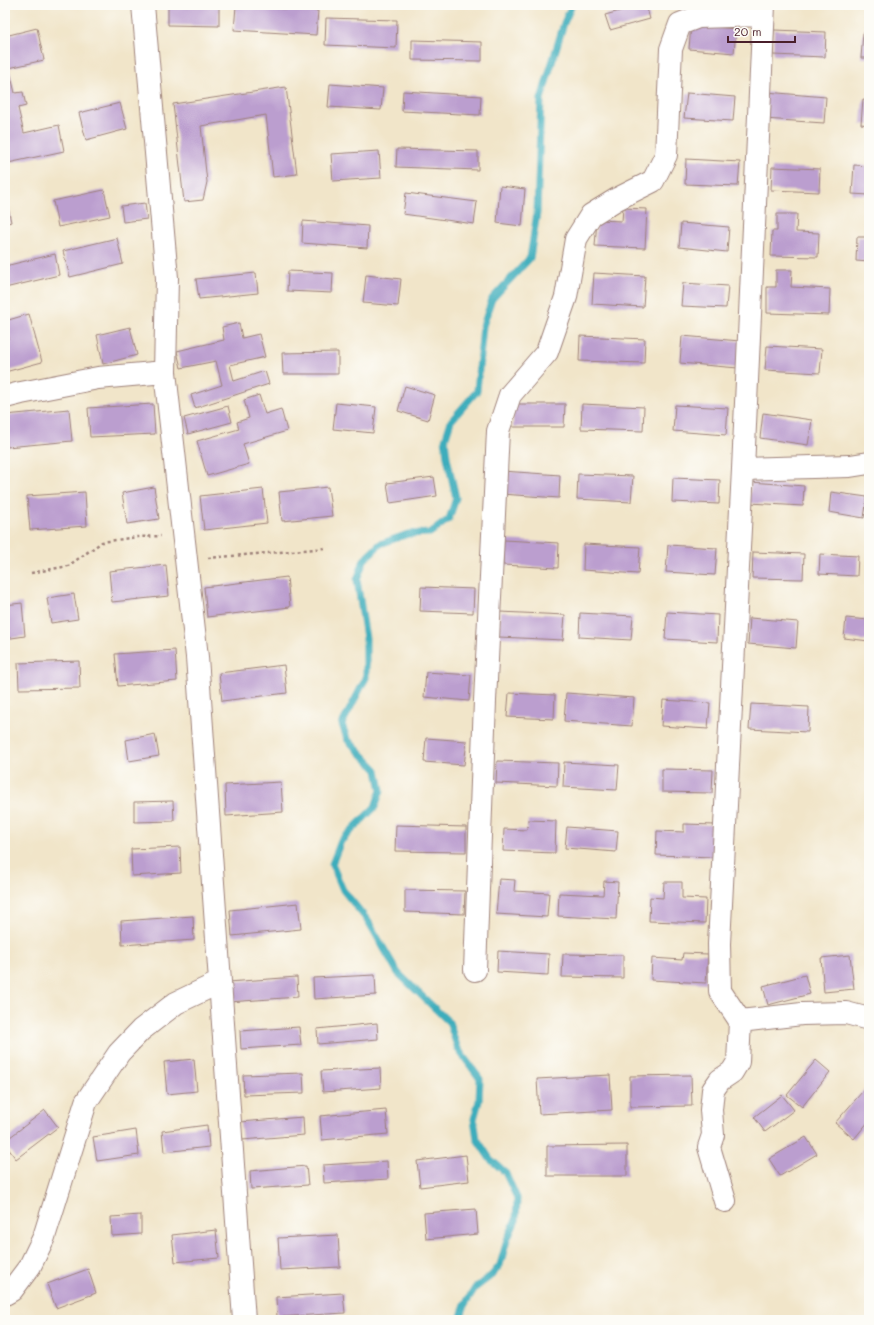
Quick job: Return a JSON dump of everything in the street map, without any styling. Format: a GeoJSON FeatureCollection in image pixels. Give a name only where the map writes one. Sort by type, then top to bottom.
{"type":"FeatureCollection","features":[{"type":"Feature","properties":{"kind":"street"},"geometry":{"type":"LineString","coordinates":[[143,5],[167,278],[165,372],[197,657],[244,1320]]}},
{"type":"Feature","properties":{"kind":"street"},"geometry":{"type":"LineString","coordinates":[[475,970],[485,700],[498,431],[510,395],[547,352],[566,297],[576,240],[591,215],[617,199],[653,181],[666,155],[671,48],[680,24],[698,17],[764,10],[719,944],[720,991],[740,1021],[738,1062],[732,1072],[720,1080],[713,1090],[711,1110],[713,1135],[709,1147],[725,1201]]}},
{"type":"Feature","properties":{"kind":"street"},"geometry":{"type":"LineString","coordinates":[[5,397],[98,378],[165,372]]}},
{"type":"Feature","properties":{"kind":"street"},"geometry":{"type":"LineString","coordinates":[[743,469],[850,466],[869,463]]}},
{"type":"Feature","properties":{"kind":"street"},"geometry":{"type":"LineString","coordinates":[[5,1294],[12,1290],[30,1266],[44,1237],[86,1102],[119,1053],[141,1030],[176,1002],[220,982]]}},
{"type":"Feature","properties":{"kind":"street"},"geometry":{"type":"LineString","coordinates":[[740,1021],[802,1014],[846,1013],[869,1019]]}},
{"type":"Feature","properties":{"kind":"path"},"geometry":{"type":"LineString","coordinates":[[30,573],[68,566],[102,542],[137,537],[183,536]]}},
{"type":"Feature","properties":{"kind":"path"},"geometry":{"type":"LineString","coordinates":[[186,560],[326,548]]}},
{"type":"Feature","properties":{"kind":"building"},"geometry":{"type":"Polygon","coordinates":[[[168,5],[219,5],[219,26],[168,25],[168,5]]]}},
{"type":"Feature","properties":{"kind":"building"},"geometry":{"type":"Polygon","coordinates":[[[630,5],[646,5],[650,19],[610,30],[605,15],[631,8],[630,5]]]}},
{"type":"Feature","properties":{"kind":"building"},"geometry":{"type":"Polygon","coordinates":[[[236,6],[318,11],[316,35],[234,30],[236,6]]]}},
{"type":"Feature","properties":{"kind":"building"},"geometry":{"type":"Polygon","coordinates":[[[326,18],[397,20],[396,48],[325,45],[326,18]]]}},
{"type":"Feature","properties":{"kind":"building"},"geometry":{"type":"Polygon","coordinates":[[[691,25],[736,29],[734,53],[689,49],[691,25]]]}},
{"type":"Feature","properties":{"kind":"building"},"geometry":{"type":"Polygon","coordinates":[[[37,28],[44,60],[9,68],[15,93],[23,92],[26,106],[18,108],[24,133],[59,125],[64,151],[8,163],[5,149],[5,36],[37,28]]]}},
{"type":"Feature","properties":{"kind":"building"},"geometry":{"type":"Polygon","coordinates":[[[774,30],[826,32],[825,57],[773,55],[774,30]]]}},
{"type":"Feature","properties":{"kind":"building"},"geometry":{"type":"Polygon","coordinates":[[[863,33],[869,34],[869,58],[861,58],[863,33]]]}},
{"type":"Feature","properties":{"kind":"building"},"geometry":{"type":"Polygon","coordinates":[[[412,40],[482,42],[482,61],[412,60],[412,40]]]}},
{"type":"Feature","properties":{"kind":"building"},"geometry":{"type":"Polygon","coordinates":[[[330,84],[383,88],[381,110],[328,107],[330,84]]]}},
{"type":"Feature","properties":{"kind":"building"},"geometry":{"type":"Polygon","coordinates":[[[286,87],[297,174],[273,177],[266,115],[201,126],[207,182],[203,200],[184,202],[173,104],[286,87]]]}},
{"type":"Feature","properties":{"kind":"building"},"geometry":{"type":"Polygon","coordinates":[[[403,91],[481,96],[480,115],[402,111],[403,91]]]}},
{"type":"Feature","properties":{"kind":"building"},"geometry":{"type":"Polygon","coordinates":[[[766,92],[826,97],[824,123],[764,119],[766,92]]]}},
{"type":"Feature","properties":{"kind":"building"},"geometry":{"type":"Polygon","coordinates":[[[687,93],[735,97],[733,121],[684,118],[687,93]]]}},
{"type":"Feature","properties":{"kind":"building"},"geometry":{"type":"Polygon","coordinates":[[[863,99],[869,100],[869,125],[861,124],[863,99]]]}},
{"type":"Feature","properties":{"kind":"building"},"geometry":{"type":"Polygon","coordinates":[[[120,103],[127,129],[86,140],[79,113],[120,103]]]}},
{"type":"Feature","properties":{"kind":"building"},"geometry":{"type":"Polygon","coordinates":[[[397,149],[478,151],[478,170],[396,167],[397,149]]]}},
{"type":"Feature","properties":{"kind":"building"},"geometry":{"type":"Polygon","coordinates":[[[379,151],[381,178],[333,181],[331,154],[379,151]]]}},
{"type":"Feature","properties":{"kind":"building"},"geometry":{"type":"Polygon","coordinates":[[[686,159],[740,162],[738,186],[685,184],[686,159]]]}},
{"type":"Feature","properties":{"kind":"building"},"geometry":{"type":"Polygon","coordinates":[[[854,165],[869,166],[869,195],[852,194],[854,165]]]}},
{"type":"Feature","properties":{"kind":"building"},"geometry":{"type":"Polygon","coordinates":[[[772,167],[820,169],[819,192],[771,190],[772,167]]]}},
{"type":"Feature","properties":{"kind":"building"},"geometry":{"type":"Polygon","coordinates":[[[500,186],[525,189],[522,226],[497,223],[500,186]]]}},
{"type":"Feature","properties":{"kind":"building"},"geometry":{"type":"Polygon","coordinates":[[[104,190],[110,216],[58,227],[53,201],[104,190]]]}},
{"type":"Feature","properties":{"kind":"building"},"geometry":{"type":"Polygon","coordinates":[[[406,193],[477,202],[474,224],[403,214],[406,193]]]}},
{"type":"Feature","properties":{"kind":"building"},"geometry":{"type":"Polygon","coordinates":[[[6,198],[11,222],[5,224],[5,199],[6,198]]]}},
{"type":"Feature","properties":{"kind":"building"},"geometry":{"type":"Polygon","coordinates":[[[145,203],[147,219],[123,222],[121,206],[145,203]]]}},
{"type":"Feature","properties":{"kind":"building"},"geometry":{"type":"Polygon","coordinates":[[[623,208],[647,209],[645,248],[595,246],[597,220],[622,221],[623,208]]]}},
{"type":"Feature","properties":{"kind":"building"},"geometry":{"type":"Polygon","coordinates":[[[777,214],[797,214],[796,232],[819,233],[818,257],[771,256],[772,231],[777,231],[777,214]]]}},
{"type":"Feature","properties":{"kind":"building"},"geometry":{"type":"Polygon","coordinates":[[[303,221],[368,226],[367,248],[302,243],[303,221]]]}},
{"type":"Feature","properties":{"kind":"building"},"geometry":{"type":"Polygon","coordinates":[[[681,223],[729,227],[727,252],[679,247],[681,223]]]}},
{"type":"Feature","properties":{"kind":"building"},"geometry":{"type":"Polygon","coordinates":[[[857,237],[869,237],[869,262],[856,261],[857,237]]]}},
{"type":"Feature","properties":{"kind":"building"},"geometry":{"type":"Polygon","coordinates":[[[117,238],[123,264],[70,277],[63,251],[117,238]]]}},
{"type":"Feature","properties":{"kind":"building"},"geometry":{"type":"Polygon","coordinates":[[[55,254],[59,275],[5,288],[5,266],[55,254]]]}},
{"type":"Feature","properties":{"kind":"building"},"geometry":{"type":"Polygon","coordinates":[[[776,270],[792,270],[791,287],[830,289],[829,315],[767,313],[767,287],[776,287],[776,270]]]}},
{"type":"Feature","properties":{"kind":"building"},"geometry":{"type":"Polygon","coordinates":[[[288,271],[333,273],[332,293],[287,291],[288,271]]]}},
{"type":"Feature","properties":{"kind":"building"},"geometry":{"type":"Polygon","coordinates":[[[256,273],[258,293],[199,299],[196,279],[256,273]]]}},
{"type":"Feature","properties":{"kind":"building"},"geometry":{"type":"Polygon","coordinates":[[[594,273],[645,276],[643,307],[592,304],[594,273]]]}},
{"type":"Feature","properties":{"kind":"building"},"geometry":{"type":"Polygon","coordinates":[[[366,275],[401,279],[398,306],[363,303],[366,275]]]}},
{"type":"Feature","properties":{"kind":"building"},"geometry":{"type":"Polygon","coordinates":[[[683,283],[728,286],[726,308],[681,306],[683,283]]]}},
{"type":"Feature","properties":{"kind":"building"},"geometry":{"type":"Polygon","coordinates":[[[29,314],[42,362],[5,372],[5,339],[9,338],[5,321],[29,314]]]}},
{"type":"Feature","properties":{"kind":"building"},"geometry":{"type":"Polygon","coordinates":[[[239,323],[242,338],[259,334],[265,357],[230,365],[234,381],[265,371],[269,384],[195,408],[191,395],[222,385],[216,361],[181,368],[177,351],[224,340],[222,327],[239,323]]]}},
{"type":"Feature","properties":{"kind":"building"},"geometry":{"type":"Polygon","coordinates":[[[130,327],[137,355],[103,364],[97,335],[130,327]]]}},
{"type":"Feature","properties":{"kind":"building"},"geometry":{"type":"Polygon","coordinates":[[[580,336],[645,339],[644,363],[579,361],[580,336]]]}},
{"type":"Feature","properties":{"kind":"building"},"geometry":{"type":"Polygon","coordinates":[[[682,336],[740,341],[738,368],[680,363],[682,336]]]}},
{"type":"Feature","properties":{"kind":"building"},"geometry":{"type":"Polygon","coordinates":[[[767,346],[822,349],[820,373],[765,370],[767,346]]]}},
{"type":"Feature","properties":{"kind":"building"},"geometry":{"type":"Polygon","coordinates":[[[338,352],[338,374],[283,374],[282,353],[338,352]]]}},
{"type":"Feature","properties":{"kind":"building"},"geometry":{"type":"Polygon","coordinates":[[[405,386],[435,395],[428,420],[398,411],[405,386]]]}},
{"type":"Feature","properties":{"kind":"building"},"geometry":{"type":"Polygon","coordinates":[[[259,395],[265,414],[281,409],[287,431],[243,444],[249,464],[207,476],[197,441],[239,429],[237,422],[249,418],[244,400],[259,395]]]}},
{"type":"Feature","properties":{"kind":"building"},"geometry":{"type":"Polygon","coordinates":[[[336,403],[376,407],[373,433],[333,429],[336,403]]]}},
{"type":"Feature","properties":{"kind":"building"},"geometry":{"type":"Polygon","coordinates":[[[153,404],[155,434],[90,437],[88,408],[153,404]]]}},
{"type":"Feature","properties":{"kind":"building"},"geometry":{"type":"Polygon","coordinates":[[[513,404],[565,404],[564,427],[513,427],[513,404]]]}},
{"type":"Feature","properties":{"kind":"building"},"geometry":{"type":"Polygon","coordinates":[[[582,404],[644,407],[643,431],[581,429],[582,404]]]}},
{"type":"Feature","properties":{"kind":"building"},"geometry":{"type":"Polygon","coordinates":[[[675,405],[728,408],[726,435],[673,431],[675,405]]]}},
{"type":"Feature","properties":{"kind":"building"},"geometry":{"type":"Polygon","coordinates":[[[228,406],[232,422],[188,434],[184,418],[228,406]]]}},
{"type":"Feature","properties":{"kind":"building"},"geometry":{"type":"Polygon","coordinates":[[[69,409],[72,441],[7,447],[5,415],[69,409]]]}},
{"type":"Feature","properties":{"kind":"building"},"geometry":{"type":"Polygon","coordinates":[[[763,413],[812,420],[808,445],[760,438],[763,413]]]}},
{"type":"Feature","properties":{"kind":"building"},"geometry":{"type":"Polygon","coordinates":[[[502,471],[560,475],[559,498],[501,494],[502,471]]]}},
{"type":"Feature","properties":{"kind":"building"},"geometry":{"type":"Polygon","coordinates":[[[578,474],[633,476],[631,502],[577,499],[578,474]]]}},
{"type":"Feature","properties":{"kind":"building"},"geometry":{"type":"Polygon","coordinates":[[[434,477],[437,496],[390,503],[387,483],[434,477]]]}},
{"type":"Feature","properties":{"kind":"building"},"geometry":{"type":"Polygon","coordinates":[[[673,478],[720,480],[719,504],[672,502],[673,478]]]}},
{"type":"Feature","properties":{"kind":"building"},"geometry":{"type":"Polygon","coordinates":[[[751,482],[804,486],[803,506],[749,503],[751,482]]]}},
{"type":"Feature","properties":{"kind":"building"},"geometry":{"type":"Polygon","coordinates":[[[154,487],[159,519],[127,524],[122,493],[154,487]]]}},
{"type":"Feature","properties":{"kind":"building"},"geometry":{"type":"Polygon","coordinates":[[[328,487],[332,516],[282,521],[279,492],[328,487]]]}},
{"type":"Feature","properties":{"kind":"building"},"geometry":{"type":"Polygon","coordinates":[[[263,489],[267,523],[204,530],[200,496],[263,489]]]}},
{"type":"Feature","properties":{"kind":"building"},"geometry":{"type":"Polygon","coordinates":[[[85,492],[87,526],[30,530],[27,496],[85,492]]]}},
{"type":"Feature","properties":{"kind":"building"},"geometry":{"type":"Polygon","coordinates":[[[831,492],[867,497],[864,518],[829,512],[831,492]]]}},
{"type":"Feature","properties":{"kind":"building"},"geometry":{"type":"Polygon","coordinates":[[[504,540],[559,543],[558,568],[503,565],[504,540]]]}},
{"type":"Feature","properties":{"kind":"building"},"geometry":{"type":"Polygon","coordinates":[[[584,544],[640,547],[638,574],[583,570],[584,544]]]}},
{"type":"Feature","properties":{"kind":"building"},"geometry":{"type":"Polygon","coordinates":[[[668,545],[717,548],[715,575],[666,572],[668,545]]]}},
{"type":"Feature","properties":{"kind":"building"},"geometry":{"type":"Polygon","coordinates":[[[753,552],[804,554],[803,579],[752,578],[753,552]]]}},
{"type":"Feature","properties":{"kind":"building"},"geometry":{"type":"Polygon","coordinates":[[[820,554],[858,556],[857,576],[819,574],[820,554]]]}},
{"type":"Feature","properties":{"kind":"building"},"geometry":{"type":"Polygon","coordinates":[[[166,565],[169,596],[112,602],[109,571],[166,565]]]}},
{"type":"Feature","properties":{"kind":"building"},"geometry":{"type":"Polygon","coordinates":[[[287,577],[290,607],[207,617],[204,587],[287,577]]]}},
{"type":"Feature","properties":{"kind":"building"},"geometry":{"type":"Polygon","coordinates":[[[421,587],[474,589],[473,613],[420,611],[421,587]]]}},
{"type":"Feature","properties":{"kind":"building"},"geometry":{"type":"Polygon","coordinates":[[[74,594],[78,619],[51,623],[47,598],[74,594]]]}},
{"type":"Feature","properties":{"kind":"building"},"geometry":{"type":"Polygon","coordinates":[[[22,603],[25,636],[5,639],[5,605],[22,603]]]}},
{"type":"Feature","properties":{"kind":"building"},"geometry":{"type":"Polygon","coordinates":[[[500,612],[565,615],[563,640],[499,637],[500,612]]]}},
{"type":"Feature","properties":{"kind":"building"},"geometry":{"type":"Polygon","coordinates":[[[667,612],[718,615],[717,642],[665,639],[667,612]]]}},
{"type":"Feature","properties":{"kind":"building"},"geometry":{"type":"Polygon","coordinates":[[[580,613],[633,616],[631,640],[579,637],[580,613]]]}},
{"type":"Feature","properties":{"kind":"building"},"geometry":{"type":"Polygon","coordinates":[[[750,618],[798,622],[796,648],[748,644],[750,618]]]}},
{"type":"Feature","properties":{"kind":"building"},"geometry":{"type":"Polygon","coordinates":[[[846,618],[869,620],[869,641],[844,638],[846,618]]]}},
{"type":"Feature","properties":{"kind":"building"},"geometry":{"type":"Polygon","coordinates":[[[175,650],[177,681],[118,686],[115,654],[175,650]]]}},
{"type":"Feature","properties":{"kind":"building"},"geometry":{"type":"Polygon","coordinates":[[[79,661],[80,688],[19,689],[18,663],[79,661]]]}},
{"type":"Feature","properties":{"kind":"building"},"geometry":{"type":"Polygon","coordinates":[[[284,665],[287,693],[222,701],[219,673],[284,665]]]}},
{"type":"Feature","properties":{"kind":"building"},"geometry":{"type":"Polygon","coordinates":[[[426,672],[471,675],[469,701],[424,697],[426,672]]]}},
{"type":"Feature","properties":{"kind":"building"},"geometry":{"type":"Polygon","coordinates":[[[509,693],[555,695],[554,719],[507,717],[509,693]]]}},
{"type":"Feature","properties":{"kind":"building"},"geometry":{"type":"Polygon","coordinates":[[[566,693],[634,698],[632,726],[564,721],[566,693]]]}},
{"type":"Feature","properties":{"kind":"building"},"geometry":{"type":"Polygon","coordinates":[[[663,700],[710,703],[708,729],[661,726],[663,700]]]}},
{"type":"Feature","properties":{"kind":"building"},"geometry":{"type":"Polygon","coordinates":[[[751,704],[809,707],[808,732],[749,729],[751,704]]]}},
{"type":"Feature","properties":{"kind":"building"},"geometry":{"type":"Polygon","coordinates":[[[155,734],[159,756],[129,761],[126,740],[155,734]]]}},
{"type":"Feature","properties":{"kind":"building"},"geometry":{"type":"Polygon","coordinates":[[[426,738],[467,741],[464,765],[424,762],[426,738]]]}},
{"type":"Feature","properties":{"kind":"building"},"geometry":{"type":"Polygon","coordinates":[[[497,761],[558,763],[557,786],[496,783],[497,761]]]}},
{"type":"Feature","properties":{"kind":"building"},"geometry":{"type":"Polygon","coordinates":[[[564,762],[619,765],[617,790],[563,787],[564,762]]]}},
{"type":"Feature","properties":{"kind":"building"},"geometry":{"type":"Polygon","coordinates":[[[662,769],[713,770],[712,793],[662,792],[662,769]]]}},
{"type":"Feature","properties":{"kind":"building"},"geometry":{"type":"Polygon","coordinates":[[[281,782],[283,812],[226,816],[225,785],[281,782]]]}},
{"type":"Feature","properties":{"kind":"building"},"geometry":{"type":"Polygon","coordinates":[[[173,801],[174,821],[134,822],[134,802],[173,801]]]}},
{"type":"Feature","properties":{"kind":"building"},"geometry":{"type":"Polygon","coordinates":[[[528,820],[556,821],[555,853],[503,851],[504,829],[527,830],[528,820]]]}},
{"type":"Feature","properties":{"kind":"building"},"geometry":{"type":"Polygon","coordinates":[[[684,824],[715,825],[714,857],[656,855],[657,831],[684,832],[684,824]]]}},
{"type":"Feature","properties":{"kind":"building"},"geometry":{"type":"Polygon","coordinates":[[[396,825],[466,827],[466,852],[395,851],[396,825]]]}},
{"type":"Feature","properties":{"kind":"building"},"geometry":{"type":"Polygon","coordinates":[[[567,827],[618,831],[616,852],[565,848],[567,827]]]}},
{"type":"Feature","properties":{"kind":"building"},"geometry":{"type":"Polygon","coordinates":[[[180,847],[181,873],[132,876],[131,849],[180,847]]]}},
{"type":"Feature","properties":{"kind":"building"},"geometry":{"type":"Polygon","coordinates":[[[499,879],[515,880],[514,891],[549,893],[547,917],[496,914],[499,879]]]}},
{"type":"Feature","properties":{"kind":"building"},"geometry":{"type":"Polygon","coordinates":[[[604,881],[618,882],[616,919],[558,916],[559,893],[603,895],[604,881]]]}},
{"type":"Feature","properties":{"kind":"building"},"geometry":{"type":"Polygon","coordinates":[[[664,882],[682,882],[682,898],[706,899],[705,923],[649,921],[650,897],[663,898],[664,882]]]}},
{"type":"Feature","properties":{"kind":"building"},"geometry":{"type":"Polygon","coordinates":[[[405,890],[465,891],[464,914],[405,912],[405,890]]]}},
{"type":"Feature","properties":{"kind":"building"},"geometry":{"type":"Polygon","coordinates":[[[298,903],[301,929],[232,936],[230,910],[298,903]]]}},
{"type":"Feature","properties":{"kind":"building"},"geometry":{"type":"Polygon","coordinates":[[[193,916],[194,940],[122,945],[121,921],[193,916]]]}},
{"type":"Feature","properties":{"kind":"building"},"geometry":{"type":"Polygon","coordinates":[[[498,951],[549,954],[548,975],[497,972],[498,951]]]}},
{"type":"Feature","properties":{"kind":"building"},"geometry":{"type":"Polygon","coordinates":[[[683,953],[708,954],[706,983],[651,980],[652,958],[682,960],[683,953]]]}},
{"type":"Feature","properties":{"kind":"building"},"geometry":{"type":"Polygon","coordinates":[[[563,954],[623,955],[623,978],[562,977],[563,954]]]}},
{"type":"Feature","properties":{"kind":"building"},"geometry":{"type":"Polygon","coordinates":[[[850,955],[854,989],[824,992],[821,958],[850,955]]]}},
{"type":"Feature","properties":{"kind":"building"},"geometry":{"type":"Polygon","coordinates":[[[375,975],[376,995],[314,999],[313,978],[375,975]]]}},
{"type":"Feature","properties":{"kind":"building"},"geometry":{"type":"Polygon","coordinates":[[[805,975],[810,994],[768,1005],[763,986],[805,975]]]}},
{"type":"Feature","properties":{"kind":"building"},"geometry":{"type":"Polygon","coordinates":[[[297,977],[298,997],[229,1002],[228,982],[297,977]]]}},
{"type":"Feature","properties":{"kind":"building"},"geometry":{"type":"Polygon","coordinates":[[[377,1023],[378,1039],[318,1044],[317,1029],[377,1023]]]}},
{"type":"Feature","properties":{"kind":"building"},"geometry":{"type":"Polygon","coordinates":[[[299,1027],[301,1045],[241,1049],[240,1031],[299,1027]]]}},
{"type":"Feature","properties":{"kind":"building"},"geometry":{"type":"Polygon","coordinates":[[[194,1059],[197,1091],[167,1094],[164,1062],[194,1059]]]}},
{"type":"Feature","properties":{"kind":"building"},"geometry":{"type":"Polygon","coordinates":[[[816,1060],[830,1072],[802,1107],[787,1095],[816,1060]]]}},
{"type":"Feature","properties":{"kind":"building"},"geometry":{"type":"Polygon","coordinates":[[[380,1068],[381,1088],[323,1092],[321,1071],[380,1068]]]}},
{"type":"Feature","properties":{"kind":"building"},"geometry":{"type":"Polygon","coordinates":[[[303,1073],[304,1093],[244,1095],[243,1075],[303,1073]]]}},
{"type":"Feature","properties":{"kind":"building"},"geometry":{"type":"Polygon","coordinates":[[[610,1075],[612,1110],[539,1114],[537,1079],[610,1075]]]}},
{"type":"Feature","properties":{"kind":"building"},"geometry":{"type":"Polygon","coordinates":[[[691,1075],[692,1106],[630,1107],[630,1076],[691,1075]]]}},
{"type":"Feature","properties":{"kind":"building"},"geometry":{"type":"Polygon","coordinates":[[[869,1084],[869,1121],[854,1139],[835,1123],[869,1084]]]}},
{"type":"Feature","properties":{"kind":"building"},"geometry":{"type":"Polygon","coordinates":[[[782,1095],[794,1110],[765,1132],[754,1117],[782,1095]]]}},
{"type":"Feature","properties":{"kind":"building"},"geometry":{"type":"Polygon","coordinates":[[[45,1110],[58,1127],[16,1159],[5,1144],[5,1141],[45,1110]]]}},
{"type":"Feature","properties":{"kind":"building"},"geometry":{"type":"Polygon","coordinates":[[[386,1110],[388,1134],[322,1140],[320,1116],[386,1110]]]}},
{"type":"Feature","properties":{"kind":"building"},"geometry":{"type":"Polygon","coordinates":[[[303,1117],[304,1135],[242,1140],[240,1122],[303,1117]]]}},
{"type":"Feature","properties":{"kind":"building"},"geometry":{"type":"Polygon","coordinates":[[[207,1125],[209,1147],[164,1152],[162,1131],[207,1125]]]}},
{"type":"Feature","properties":{"kind":"building"},"geometry":{"type":"Polygon","coordinates":[[[136,1130],[139,1155],[97,1161],[93,1137],[136,1130]]]}},
{"type":"Feature","properties":{"kind":"building"},"geometry":{"type":"Polygon","coordinates":[[[806,1137],[817,1154],[780,1176],[769,1159],[806,1137]]]}},
{"type":"Feature","properties":{"kind":"building"},"geometry":{"type":"Polygon","coordinates":[[[627,1145],[627,1176],[547,1176],[547,1146],[627,1145]]]}},
{"type":"Feature","properties":{"kind":"building"},"geometry":{"type":"Polygon","coordinates":[[[466,1155],[469,1181],[420,1187],[417,1161],[466,1155]]]}},
{"type":"Feature","properties":{"kind":"building"},"geometry":{"type":"Polygon","coordinates":[[[387,1161],[388,1179],[324,1183],[323,1165],[387,1161]]]}},
{"type":"Feature","properties":{"kind":"building"},"geometry":{"type":"Polygon","coordinates":[[[306,1166],[308,1185],[251,1189],[250,1171],[306,1166]]]}},
{"type":"Feature","properties":{"kind":"building"},"geometry":{"type":"Polygon","coordinates":[[[476,1209],[478,1234],[426,1239],[424,1213],[476,1209]]]}},
{"type":"Feature","properties":{"kind":"building"},"geometry":{"type":"Polygon","coordinates":[[[141,1215],[141,1234],[112,1236],[111,1217],[141,1215]]]}},
{"type":"Feature","properties":{"kind":"building"},"geometry":{"type":"Polygon","coordinates":[[[216,1230],[219,1258],[175,1262],[172,1235],[216,1230]]]}},
{"type":"Feature","properties":{"kind":"building"},"geometry":{"type":"Polygon","coordinates":[[[338,1235],[340,1267],[280,1270],[278,1238],[338,1235]]]}},
{"type":"Feature","properties":{"kind":"building"},"geometry":{"type":"Polygon","coordinates":[[[88,1269],[96,1293],[56,1308],[47,1284],[88,1269]]]}},
{"type":"Feature","properties":{"kind":"building"},"geometry":{"type":"Polygon","coordinates":[[[343,1293],[345,1313],[277,1317],[276,1297],[343,1293]]]}},
{"type":"Feature","properties":{"kind":"waterway"},"geometry":{"type":"LineString","coordinates":[[460,1320],[465,1304],[475,1288],[492,1275],[500,1265],[507,1240],[516,1220],[517,1198],[505,1172],[490,1159],[477,1139],[474,1119],[479,1101],[480,1079],[458,1049],[449,1022],[398,973],[368,921],[343,890],[332,864],[341,841],[375,807],[381,790],[377,770],[347,739],[342,724],[366,678],[366,638],[357,580],[364,560],[380,544],[408,534],[430,533],[449,519],[456,498],[447,457],[445,440],[451,421],[477,391],[483,326],[492,299],[530,258],[537,213],[541,99],[564,23],[572,5]]}}]}
